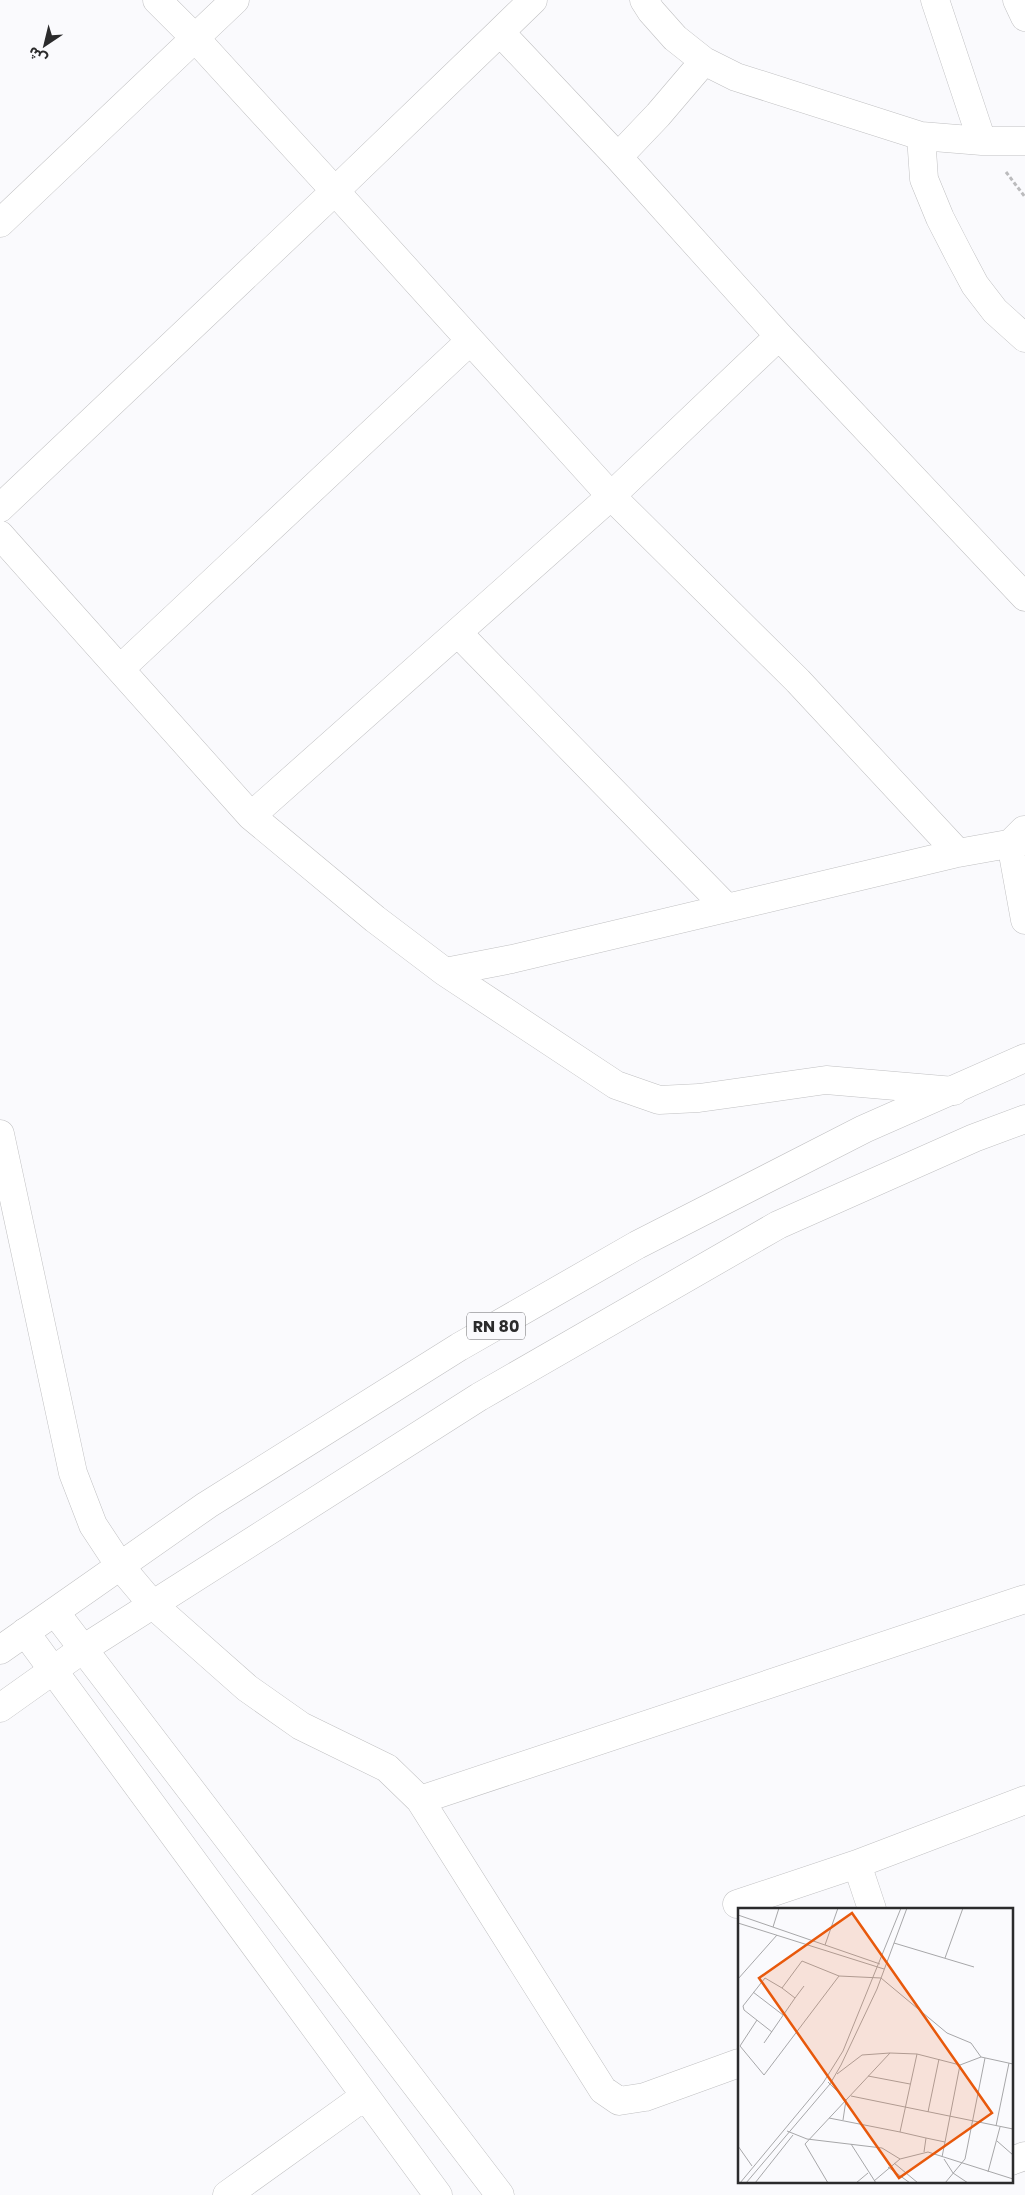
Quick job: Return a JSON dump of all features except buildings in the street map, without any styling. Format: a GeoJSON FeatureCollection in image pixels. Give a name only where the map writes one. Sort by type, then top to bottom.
{"type":"FeatureCollection","features":[{"type":"Feature","properties":{"kind":"street"},"geometry":{"type":"LineString","coordinates":[[157,0],[195,38],[611,496],[798,681],[958,853]]}},
{"type":"Feature","properties":{"kind":"street"},"geometry":{"type":"LineString","coordinates":[[0,223],[235,0]]}},
{"type":"Feature","properties":{"kind":"street"},"geometry":{"type":"LineString","coordinates":[[0,508],[335,191],[533,0]]}},
{"type":"Feature","properties":{"kind":"street"},"geometry":{"type":"LineString","coordinates":[[644,0],[651,11],[675,38],[704,61],[736,77],[920,136],[982,141],[1025,141]]}},
{"type":"Feature","properties":{"kind":"street"},"geometry":{"type":"LineString","coordinates":[[934,0],[982,141]]}},
{"type":"Feature","properties":{"kind":"street"},"geometry":{"type":"LineString","coordinates":[[1017,0],[1025,17]]}},
{"type":"Feature","properties":{"kind":"street"},"geometry":{"type":"LineString","coordinates":[[500,32],[618,157],[779,336],[1025,597]]}},
{"type":"Feature","properties":{"kind":"street"},"geometry":{"type":"LineString","coordinates":[[618,157],[658,115],[704,61]]}},
{"type":"Feature","properties":{"kind":"street"},"geometry":{"type":"LineString","coordinates":[[920,136],[924,179],[940,218],[959,255],[975,285],[990,304],[1025,338]]}},
{"type":"Feature","properties":{"kind":"street"},"geometry":{"type":"LineString","coordinates":[[251,816],[611,496],[779,336]]}},
{"type":"Feature","properties":{"kind":"street"},"geometry":{"type":"LineString","coordinates":[[120,669],[470,340]]}},
{"type":"Feature","properties":{"kind":"street"},"geometry":{"type":"LineString","coordinates":[[0,535],[251,816],[375,919],[445,972],[616,1085],[659,1100],[699,1098],[826,1080],[954,1091]]}},
{"type":"Feature","properties":{"kind":"street"},"geometry":{"type":"LineString","coordinates":[[458,633],[726,907]]}},
{"type":"Feature","properties":{"kind":"street"},"geometry":{"type":"LineString","coordinates":[[445,972],[512,958],[1020,837],[1025,920]]}},
{"type":"Feature","properties":{"kind":"street","name":"RN 80"},"geometry":{"type":"LineString","coordinates":[[0,1650],[207,1505],[459,1347],[637,1245],[864,1129],[954,1091],[1025,1058]]}},
{"type":"Feature","properties":{"kind":"street"},"geometry":{"type":"LineString","coordinates":[[0,1708],[83,1648],[479,1397],[778,1225],[974,1138],[1025,1119]]}},
{"type":"Feature","properties":{"kind":"street"},"geometry":{"type":"LineString","coordinates":[[0,1134],[73,1473],[93,1524],[120,1566],[152,1604],[247,1688],[301,1726],[387,1768],[420,1800],[603,2090],[619,2101],[645,2097],[738,2063]]}},
{"type":"Feature","properties":{"kind":"street"},"geometry":{"type":"LineString","coordinates":[[420,1800],[1025,1598]]}},
{"type":"Feature","properties":{"kind":"street"},"geometry":{"type":"LineString","coordinates":[[56,1612],[500,2195]]}},
{"type":"Feature","properties":{"kind":"street"},"geometry":{"type":"LineString","coordinates":[[25,1632],[438,2195]]}},
{"type":"Feature","properties":{"kind":"street"},"geometry":{"type":"LineString","coordinates":[[737,1904],[857,1864],[1025,1800]]}},
{"type":"Feature","properties":{"kind":"street"},"geometry":{"type":"LineString","coordinates":[[857,1864],[872,1908]]}},
{"type":"Feature","properties":{"kind":"street"},"geometry":{"type":"LineString","coordinates":[[227,2195],[365,2096]]}},
{"type":"Feature","properties":{"kind":"street"},"geometry":{"type":"LineString","coordinates":[[1012,2161],[1025,2156]]}}]}
